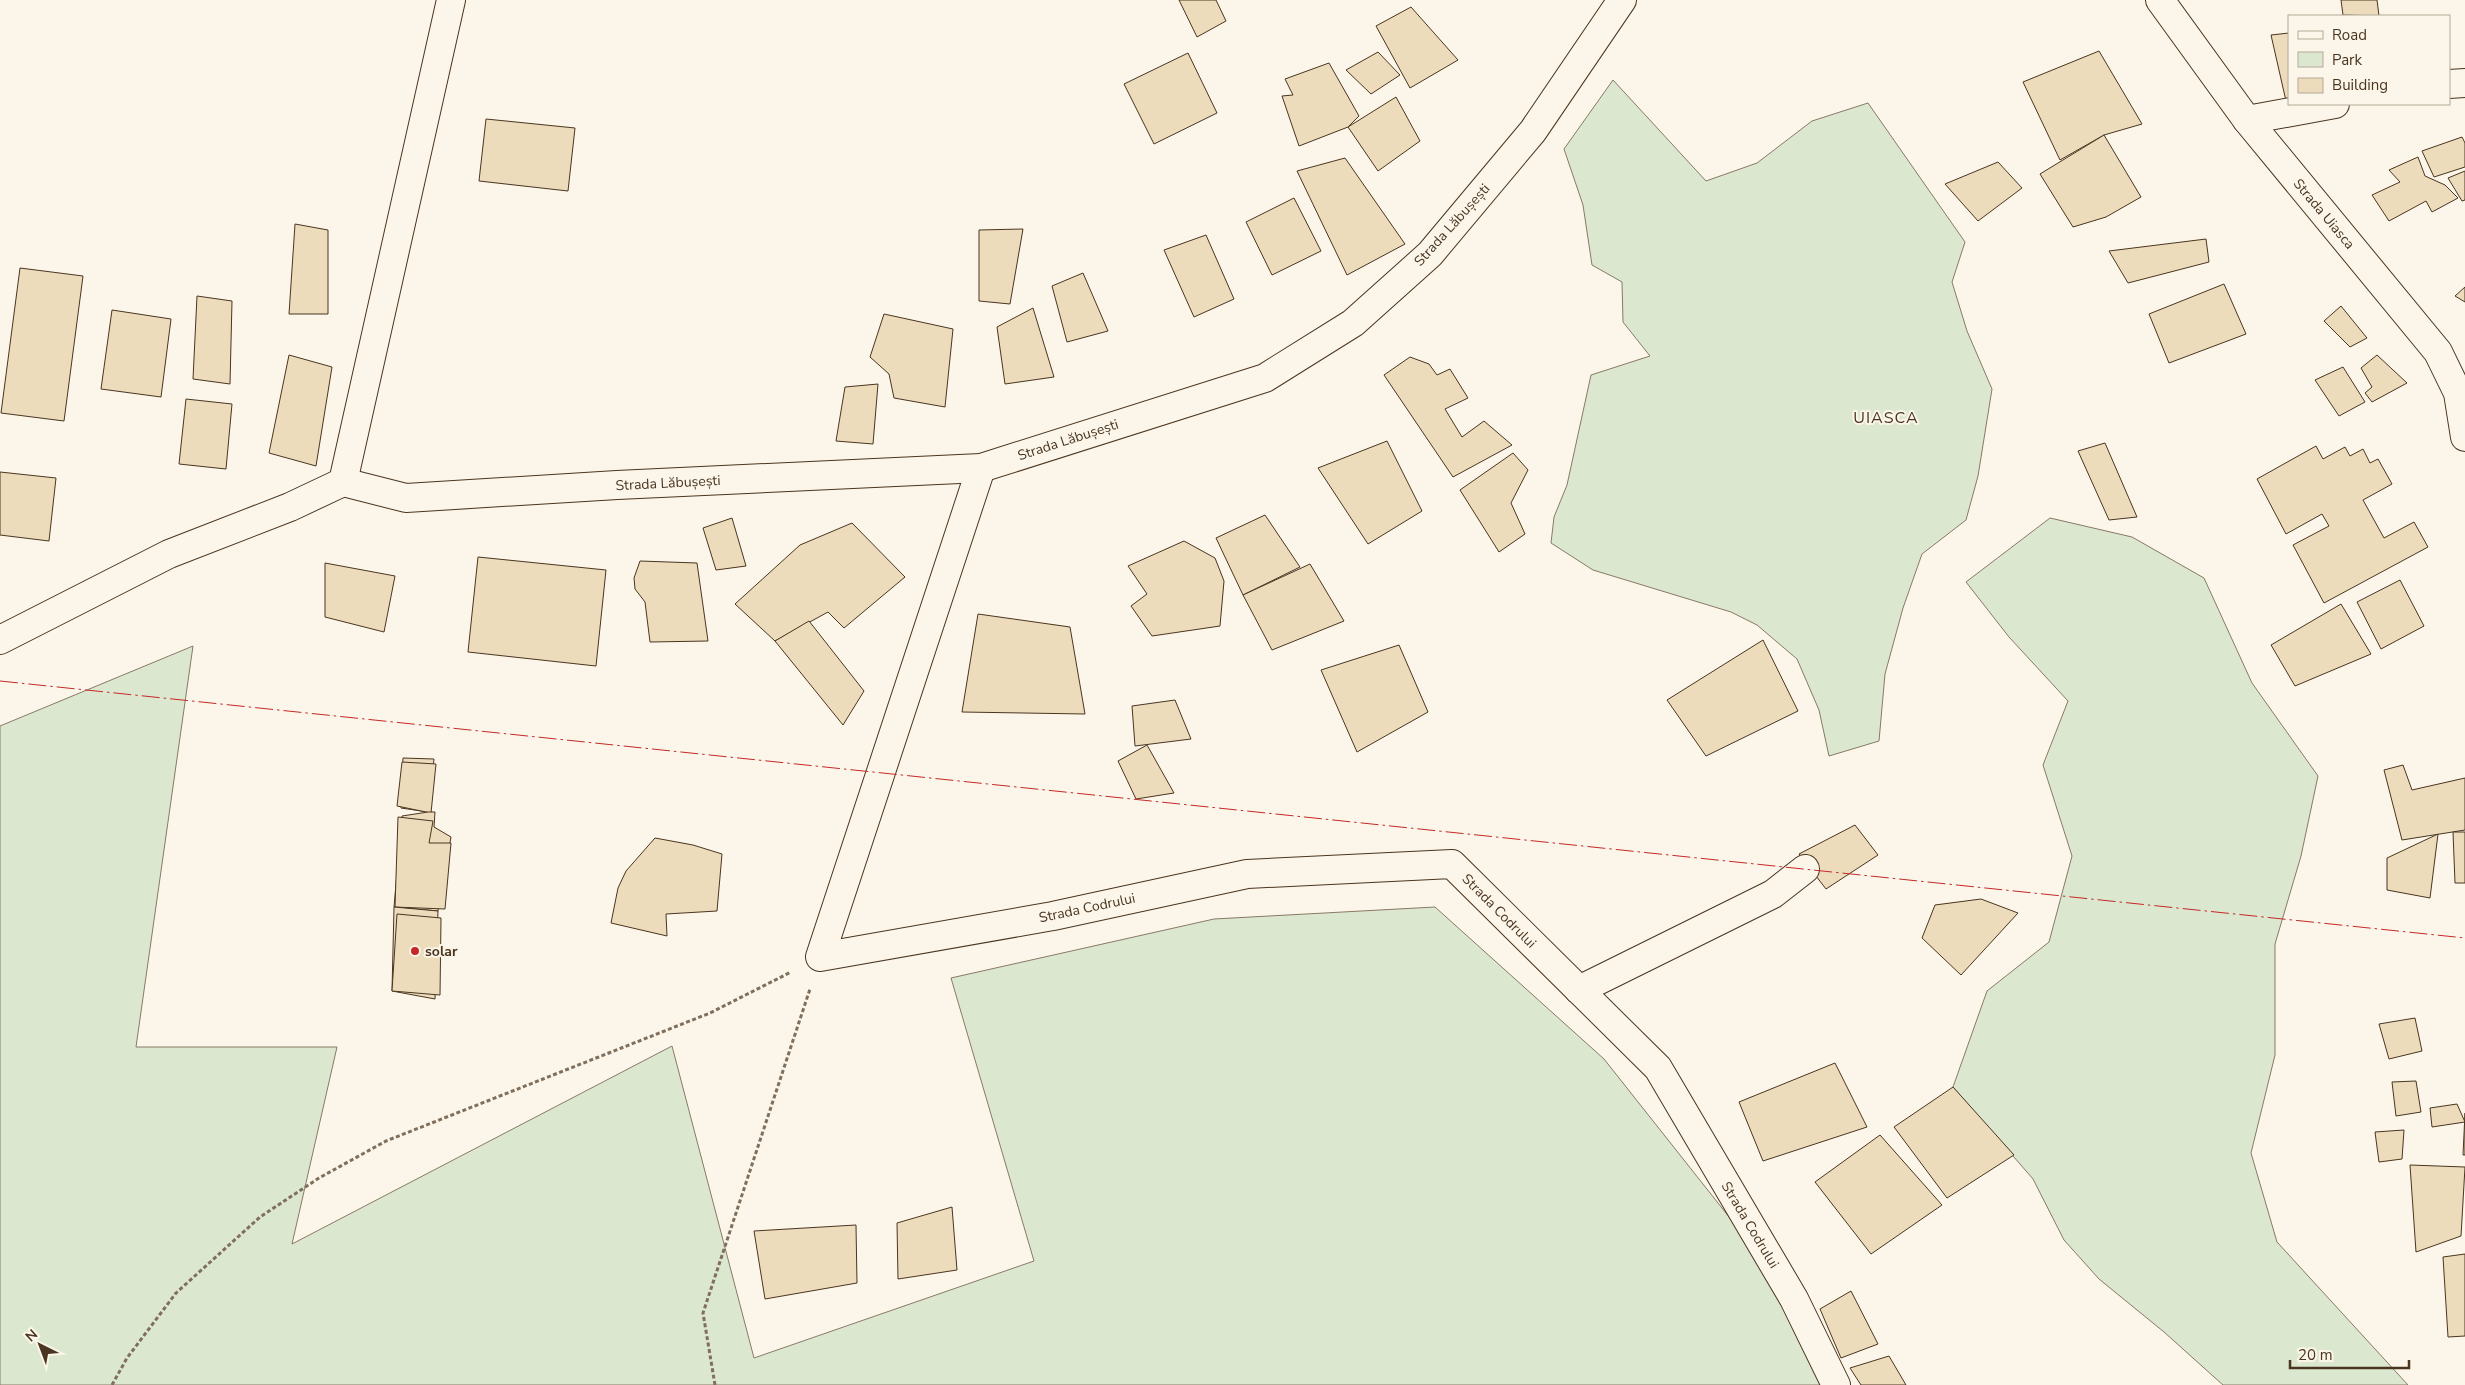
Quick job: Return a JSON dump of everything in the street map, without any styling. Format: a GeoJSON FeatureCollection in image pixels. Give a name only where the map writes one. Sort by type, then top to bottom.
{"type":"FeatureCollection","features":[{"type":"Feature","properties":{"kind":"street"},"geometry":{"type":"LineString","coordinates":[[0,640],[168,554],[290,507],[343,482],[451,0]]}},
{"type":"Feature","properties":{"kind":"street","name":"Strada Lăbușești"},"geometry":{"type":"LineString","coordinates":[[343,482],[406,498],[617,485],[981,468],[1265,378],[1353,323],[1430,254],[1527,138],[1622,0]]}},
{"type":"Feature","properties":{"kind":"street","name":"Strada Uiasca"},"geometry":{"type":"LineString","coordinates":[[2160,0],[2247,120],[2438,352],[2458,393],[2465,437]]}},
{"type":"Feature","properties":{"kind":"street"},"geometry":{"type":"LineString","coordinates":[[2450,84],[2465,83]]}},
{"type":"Feature","properties":{"kind":"street"},"geometry":{"type":"LineString","coordinates":[[2247,120],[2330,105]]}},
{"type":"Feature","properties":{"kind":"street"},"geometry":{"type":"LineString","coordinates":[[820,957],[981,468]]}},
{"type":"Feature","properties":{"kind":"street","name":"Strada Codrului"},"geometry":{"type":"LineString","coordinates":[[820,957],[1054,916],[1247,874],[1452,864],[1658,1068],[1794,1299],[1836,1385]]}},
{"type":"Feature","properties":{"kind":"street"},"geometry":{"type":"LineString","coordinates":[[1579,990],[1773,894],[1805,869]]}},
{"type":"Feature","properties":{"kind":"path"},"geometry":{"type":"LineString","coordinates":[[112,1385],[127,1358],[176,1293],[260,1217],[319,1178],[386,1141],[710,1013],[820,957]]}},
{"type":"Feature","properties":{"kind":"path"},"geometry":{"type":"LineString","coordinates":[[715,1385],[703,1313],[820,957]]}},
{"type":"Feature","properties":{"kind":"green space"},"geometry":{"type":"Polygon","coordinates":[[[1613,80],[1706,181],[1757,163],[1812,121],[1868,103],[1965,242],[1952,282],[1967,331],[1992,389],[1978,476],[1966,520],[1922,554],[1903,608],[1885,674],[1879,741],[1829,756],[1819,710],[1797,659],[1757,625],[1731,612],[1593,570],[1551,543],[1554,517],[1567,485],[1591,375],[1650,356],[1623,322],[1622,282],[1592,265],[1583,205],[1564,149],[1613,80]]]}},
{"type":"Feature","properties":{"kind":"green space"},"geometry":{"type":"Polygon","coordinates":[[[2050,518],[2132,537],[2204,578],[2252,683],[2318,776],[2301,856],[2275,944],[2275,1055],[2251,1153],[2277,1242],[2408,1385],[2223,1385],[2164,1332],[2099,1279],[2064,1240],[2033,1179],[1953,1087],[1987,991],[2049,942],[2072,856],[2043,765],[2068,701],[2009,637],[1966,582],[2050,518]]]}},
{"type":"Feature","properties":{"kind":"green space"},"geometry":{"type":"Polygon","coordinates":[[[193,646],[136,1047],[337,1047],[292,1244],[672,1046],[754,1358],[1034,1261],[951,978],[1214,919],[1435,907],[1604,1059],[1813,1323],[1841,1385],[0,1385],[0,726],[193,646]]]}},
{"type":"Feature","properties":{"kind":"building"},"geometry":{"type":"Polygon","coordinates":[[[1179,0],[1216,0],[1226,21],[1197,37],[1179,0]]]}},
{"type":"Feature","properties":{"kind":"building"},"geometry":{"type":"Polygon","coordinates":[[[2341,0],[2377,0],[2379,15],[2343,15],[2341,0]]]}},
{"type":"Feature","properties":{"kind":"building"},"geometry":{"type":"Polygon","coordinates":[[[1411,7],[1458,60],[1410,88],[1376,26],[1411,7]]]}},
{"type":"Feature","properties":{"kind":"building"},"geometry":{"type":"Polygon","coordinates":[[[2288,33],[2288,101],[2286,101],[2271,35],[2288,33]]]}},
{"type":"Feature","properties":{"kind":"building"},"geometry":{"type":"Polygon","coordinates":[[[2099,51],[2142,124],[2104,135],[2060,160],[2023,82],[2099,51]]]}},
{"type":"Feature","properties":{"kind":"building"},"geometry":{"type":"Polygon","coordinates":[[[1378,52],[1400,75],[1371,94],[1346,70],[1378,52]]]}},
{"type":"Feature","properties":{"kind":"building"},"geometry":{"type":"Polygon","coordinates":[[[1188,53],[1217,113],[1154,144],[1124,84],[1188,53]]]}},
{"type":"Feature","properties":{"kind":"building"},"geometry":{"type":"Polygon","coordinates":[[[1329,63],[1359,116],[1348,127],[1299,146],[1282,96],[1293,95],[1285,79],[1329,63]]]}},
{"type":"Feature","properties":{"kind":"building"},"geometry":{"type":"Polygon","coordinates":[[[1396,97],[1420,141],[1378,171],[1348,127],[1396,97]]]}},
{"type":"Feature","properties":{"kind":"building"},"geometry":{"type":"Polygon","coordinates":[[[486,119],[575,128],[568,191],[479,181],[486,119]]]}},
{"type":"Feature","properties":{"kind":"building"},"geometry":{"type":"Polygon","coordinates":[[[2104,135],[2141,197],[2106,217],[2073,227],[2040,174],[2104,135]]]}},
{"type":"Feature","properties":{"kind":"building"},"geometry":{"type":"Polygon","coordinates":[[[2462,137],[2465,143],[2465,167],[2434,177],[2422,151],[2462,137]]]}},
{"type":"Feature","properties":{"kind":"building"},"geometry":{"type":"Polygon","coordinates":[[[2418,157],[2425,176],[2445,185],[2458,198],[2432,212],[2426,201],[2389,221],[2372,195],[2400,182],[2389,170],[2418,157]]]}},
{"type":"Feature","properties":{"kind":"building"},"geometry":{"type":"Polygon","coordinates":[[[1345,158],[1405,244],[1347,275],[1297,171],[1345,158]]]}},
{"type":"Feature","properties":{"kind":"building"},"geometry":{"type":"Polygon","coordinates":[[[1998,162],[2022,188],[1978,221],[1945,184],[1998,162]]]}},
{"type":"Feature","properties":{"kind":"building"},"geometry":{"type":"Polygon","coordinates":[[[2465,171],[2465,200],[2462,201],[2448,178],[2465,171]]]}},
{"type":"Feature","properties":{"kind":"building"},"geometry":{"type":"Polygon","coordinates":[[[1294,198],[1321,251],[1272,275],[1246,222],[1294,198]]]}},
{"type":"Feature","properties":{"kind":"building"},"geometry":{"type":"Polygon","coordinates":[[[295,224],[328,230],[328,314],[289,314],[295,224]]]}},
{"type":"Feature","properties":{"kind":"building"},"geometry":{"type":"Polygon","coordinates":[[[1023,229],[1010,304],[979,301],[979,230],[1023,229]]]}},
{"type":"Feature","properties":{"kind":"building"},"geometry":{"type":"Polygon","coordinates":[[[1206,235],[1234,299],[1194,317],[1164,250],[1206,235]]]}},
{"type":"Feature","properties":{"kind":"building"},"geometry":{"type":"Polygon","coordinates":[[[2206,239],[2209,262],[2128,283],[2109,251],[2206,239]]]}},
{"type":"Feature","properties":{"kind":"building"},"geometry":{"type":"Polygon","coordinates":[[[20,268],[83,276],[64,421],[1,413],[20,268]]]}},
{"type":"Feature","properties":{"kind":"building"},"geometry":{"type":"Polygon","coordinates":[[[1083,273],[1108,331],[1067,342],[1052,286],[1083,273]]]}},
{"type":"Feature","properties":{"kind":"building"},"geometry":{"type":"Polygon","coordinates":[[[2224,284],[2246,334],[2169,363],[2149,314],[2224,284]]]}},
{"type":"Feature","properties":{"kind":"building"},"geometry":{"type":"Polygon","coordinates":[[[2465,287],[2465,302],[2455,296],[2465,287]]]}},
{"type":"Feature","properties":{"kind":"building"},"geometry":{"type":"Polygon","coordinates":[[[197,296],[232,301],[230,384],[193,379],[197,296]]]}},
{"type":"Feature","properties":{"kind":"building"},"geometry":{"type":"Polygon","coordinates":[[[2341,306],[2367,338],[2350,347],[2324,321],[2341,306]]]}},
{"type":"Feature","properties":{"kind":"building"},"geometry":{"type":"Polygon","coordinates":[[[1033,308],[1054,377],[1005,384],[997,327],[1033,308]]]}},
{"type":"Feature","properties":{"kind":"building"},"geometry":{"type":"Polygon","coordinates":[[[112,310],[171,319],[161,397],[101,389],[112,310]]]}},
{"type":"Feature","properties":{"kind":"building"},"geometry":{"type":"Polygon","coordinates":[[[884,314],[953,329],[945,407],[894,398],[889,374],[870,357],[884,314]]]}},
{"type":"Feature","properties":{"kind":"building"},"geometry":{"type":"Polygon","coordinates":[[[289,355],[332,367],[316,466],[269,453],[289,355]]]}},
{"type":"Feature","properties":{"kind":"building"},"geometry":{"type":"Polygon","coordinates":[[[2377,355],[2407,383],[2372,402],[2365,393],[2372,387],[2361,368],[2377,355]]]}},
{"type":"Feature","properties":{"kind":"building"},"geometry":{"type":"Polygon","coordinates":[[[1410,357],[1429,364],[1437,375],[1450,369],[1468,398],[1445,409],[1462,437],[1484,421],[1512,445],[1453,477],[1384,375],[1410,357]]]}},
{"type":"Feature","properties":{"kind":"building"},"geometry":{"type":"Polygon","coordinates":[[[2343,367],[2365,402],[2339,416],[2315,380],[2343,367]]]}},
{"type":"Feature","properties":{"kind":"building"},"geometry":{"type":"Polygon","coordinates":[[[878,384],[873,444],[836,441],[845,387],[878,384]]]}},
{"type":"Feature","properties":{"kind":"building"},"geometry":{"type":"Polygon","coordinates":[[[186,399],[232,404],[226,469],[179,464],[186,399]]]}},
{"type":"Feature","properties":{"kind":"building"},"geometry":{"type":"Polygon","coordinates":[[[1387,441],[1422,511],[1368,544],[1318,468],[1387,441]]]}},
{"type":"Feature","properties":{"kind":"building"},"geometry":{"type":"Polygon","coordinates":[[[2105,443],[2137,517],[2109,520],[2078,451],[2105,443]]]}},
{"type":"Feature","properties":{"kind":"building"},"geometry":{"type":"Polygon","coordinates":[[[2316,446],[2323,459],[2345,447],[2350,456],[2363,449],[2370,463],[2378,459],[2392,484],[2363,500],[2384,538],[2414,522],[2428,547],[2324,603],[2293,545],[2329,526],[2322,514],[2286,534],[2257,479],[2316,446]]]}},
{"type":"Feature","properties":{"kind":"building"},"geometry":{"type":"Polygon","coordinates":[[[1513,453],[1528,470],[1511,503],[1525,534],[1499,552],[1460,490],[1513,453]]]}},
{"type":"Feature","properties":{"kind":"building"},"geometry":{"type":"Polygon","coordinates":[[[0,472],[56,478],[49,541],[0,535],[0,472]]]}},
{"type":"Feature","properties":{"kind":"building"},"geometry":{"type":"Polygon","coordinates":[[[1265,515],[1300,567],[1243,595],[1216,538],[1265,515]]]}},
{"type":"Feature","properties":{"kind":"building"},"geometry":{"type":"Polygon","coordinates":[[[732,518],[746,566],[716,570],[703,528],[732,518]]]}},
{"type":"Feature","properties":{"kind":"building"},"geometry":{"type":"Polygon","coordinates":[[[852,523],[905,577],[844,628],[828,612],[775,641],[735,604],[800,545],[852,523]]]}},
{"type":"Feature","properties":{"kind":"building"},"geometry":{"type":"Polygon","coordinates":[[[1184,541],[1215,558],[1224,581],[1220,626],[1152,636],[1131,606],[1147,594],[1128,566],[1184,541]]]}},
{"type":"Feature","properties":{"kind":"building"},"geometry":{"type":"Polygon","coordinates":[[[478,557],[606,570],[596,666],[468,652],[478,557]]]}},
{"type":"Feature","properties":{"kind":"building"},"geometry":{"type":"Polygon","coordinates":[[[640,561],[697,563],[708,641],[650,642],[645,602],[635,589],[634,578],[640,561]]]}},
{"type":"Feature","properties":{"kind":"building"},"geometry":{"type":"Polygon","coordinates":[[[325,563],[395,576],[384,632],[325,617],[325,563]]]}},
{"type":"Feature","properties":{"kind":"building"},"geometry":{"type":"Polygon","coordinates":[[[1310,564],[1344,621],[1272,650],[1243,595],[1310,564]]]}},
{"type":"Feature","properties":{"kind":"building"},"geometry":{"type":"Polygon","coordinates":[[[2400,580],[2424,626],[2381,649],[2357,602],[2400,580]]]}},
{"type":"Feature","properties":{"kind":"building"},"geometry":{"type":"Polygon","coordinates":[[[2341,604],[2371,654],[2295,686],[2271,645],[2341,604]]]}},
{"type":"Feature","properties":{"kind":"building"},"geometry":{"type":"Polygon","coordinates":[[[978,614],[1070,627],[1085,714],[962,712],[978,614]]]}},
{"type":"Feature","properties":{"kind":"building"},"geometry":{"type":"Polygon","coordinates":[[[809,621],[864,691],[843,725],[775,641],[809,621]]]}},
{"type":"Feature","properties":{"kind":"building"},"geometry":{"type":"Polygon","coordinates":[[[1763,640],[1798,711],[1706,756],[1667,700],[1763,640]]]}},
{"type":"Feature","properties":{"kind":"building"},"geometry":{"type":"Polygon","coordinates":[[[1399,645],[1428,712],[1357,752],[1321,670],[1399,645]]]}},
{"type":"Feature","properties":{"kind":"building"},"geometry":{"type":"Polygon","coordinates":[[[1175,700],[1191,739],[1135,746],[1132,706],[1175,700]]]}},
{"type":"Feature","properties":{"kind":"building"},"geometry":{"type":"Polygon","coordinates":[[[1147,745],[1174,793],[1136,799],[1118,761],[1147,745]]]}},
{"type":"Feature","properties":{"kind":"building"},"geometry":{"type":"Polygon","coordinates":[[[403,758],[434,759],[428,812],[401,808],[403,758]]]}},
{"type":"Feature","properties":{"kind":"building"},"geometry":{"type":"Polygon","coordinates":[[[402,762],[436,764],[431,813],[397,806],[402,762]]]}},
{"type":"Feature","properties":{"kind":"building"},"geometry":{"type":"Polygon","coordinates":[[[2403,765],[2412,790],[2465,778],[2465,830],[2402,840],[2384,770],[2403,765]]]}},
{"type":"Feature","properties":{"kind":"building"},"geometry":{"type":"Polygon","coordinates":[[[435,812],[434,827],[451,837],[438,911],[394,907],[402,816],[435,812]]]}},
{"type":"Feature","properties":{"kind":"building"},"geometry":{"type":"Polygon","coordinates":[[[398,817],[433,821],[429,843],[451,843],[445,909],[395,907],[398,817]]]}},
{"type":"Feature","properties":{"kind":"building"},"geometry":{"type":"Polygon","coordinates":[[[1855,825],[1878,855],[1826,889],[1799,854],[1855,825]]]}},
{"type":"Feature","properties":{"kind":"building"},"geometry":{"type":"Polygon","coordinates":[[[2453,832],[2465,832],[2465,883],[2455,883],[2453,832]]]}},
{"type":"Feature","properties":{"kind":"building"},"geometry":{"type":"Polygon","coordinates":[[[2438,834],[2430,898],[2387,890],[2387,858],[2438,834]]]}},
{"type":"Feature","properties":{"kind":"building"},"geometry":{"type":"Polygon","coordinates":[[[655,838],[693,845],[722,854],[717,911],[666,914],[667,936],[611,923],[618,888],[626,871],[655,838]]]}},
{"type":"Feature","properties":{"kind":"building"},"geometry":{"type":"Polygon","coordinates":[[[1981,899],[2018,913],[1961,975],[1922,938],[1935,905],[1981,899]]]}},
{"type":"Feature","properties":{"kind":"building","name":"solar"},"geometry":{"type":"Polygon","coordinates":[[[394,907],[438,911],[435,999],[392,991],[394,907]]]}},
{"type":"Feature","properties":{"kind":"building","name":"solar"},"geometry":{"type":"Polygon","coordinates":[[[397,914],[441,918],[440,995],[392,991],[397,914]]]}},
{"type":"Feature","properties":{"kind":"building"},"geometry":{"type":"Polygon","coordinates":[[[2415,1018],[2422,1051],[2389,1059],[2379,1024],[2415,1018]]]}},
{"type":"Feature","properties":{"kind":"building"},"geometry":{"type":"Polygon","coordinates":[[[1835,1063],[1867,1127],[1763,1161],[1739,1102],[1835,1063]]]}},
{"type":"Feature","properties":{"kind":"building"},"geometry":{"type":"Polygon","coordinates":[[[2416,1081],[2421,1112],[2396,1116],[2392,1082],[2416,1081]]]}},
{"type":"Feature","properties":{"kind":"building"},"geometry":{"type":"Polygon","coordinates":[[[1953,1087],[2014,1155],[1947,1198],[1894,1127],[1953,1087]]]}},
{"type":"Feature","properties":{"kind":"building"},"geometry":{"type":"Polygon","coordinates":[[[2457,1104],[2465,1122],[2432,1127],[2430,1108],[2457,1104]]]}},
{"type":"Feature","properties":{"kind":"building"},"geometry":{"type":"Polygon","coordinates":[[[2465,1113],[2465,1155],[2463,1155],[2465,1113]]]}},
{"type":"Feature","properties":{"kind":"building"},"geometry":{"type":"Polygon","coordinates":[[[2404,1130],[2402,1159],[2379,1162],[2375,1132],[2404,1130]]]}},
{"type":"Feature","properties":{"kind":"building"},"geometry":{"type":"Polygon","coordinates":[[[1880,1135],[1942,1205],[1871,1254],[1815,1182],[1880,1135]]]}},
{"type":"Feature","properties":{"kind":"building"},"geometry":{"type":"Polygon","coordinates":[[[2410,1165],[2465,1167],[2461,1236],[2416,1252],[2410,1165]]]}},
{"type":"Feature","properties":{"kind":"building"},"geometry":{"type":"Polygon","coordinates":[[[952,1207],[957,1270],[898,1279],[897,1223],[952,1207]]]}},
{"type":"Feature","properties":{"kind":"building"},"geometry":{"type":"Polygon","coordinates":[[[856,1225],[857,1283],[765,1299],[754,1231],[856,1225]]]}},
{"type":"Feature","properties":{"kind":"building"},"geometry":{"type":"Polygon","coordinates":[[[2465,1254],[2465,1336],[2448,1337],[2443,1257],[2465,1254]]]}},
{"type":"Feature","properties":{"kind":"building"},"geometry":{"type":"Polygon","coordinates":[[[1851,1291],[1878,1344],[1841,1358],[1820,1309],[1851,1291]]]}},
{"type":"Feature","properties":{"kind":"building"},"geometry":{"type":"Polygon","coordinates":[[[1889,1356],[1906,1385],[1861,1385],[1850,1368],[1889,1356]]]}},
{"type":"Feature","properties":{"kind":"power"},"geometry":{"type":"LineString","coordinates":[[0,681],[2465,938]]}},
{"type":"Feature","properties":{"kind":"place","name":"solar"},"geometry":{"type":"Point","coordinates":[415,951]}},
{"type":"Feature","properties":{"kind":"district","name":"UIASCA"},"geometry":{"type":"Point","coordinates":[1886,418]}}]}
